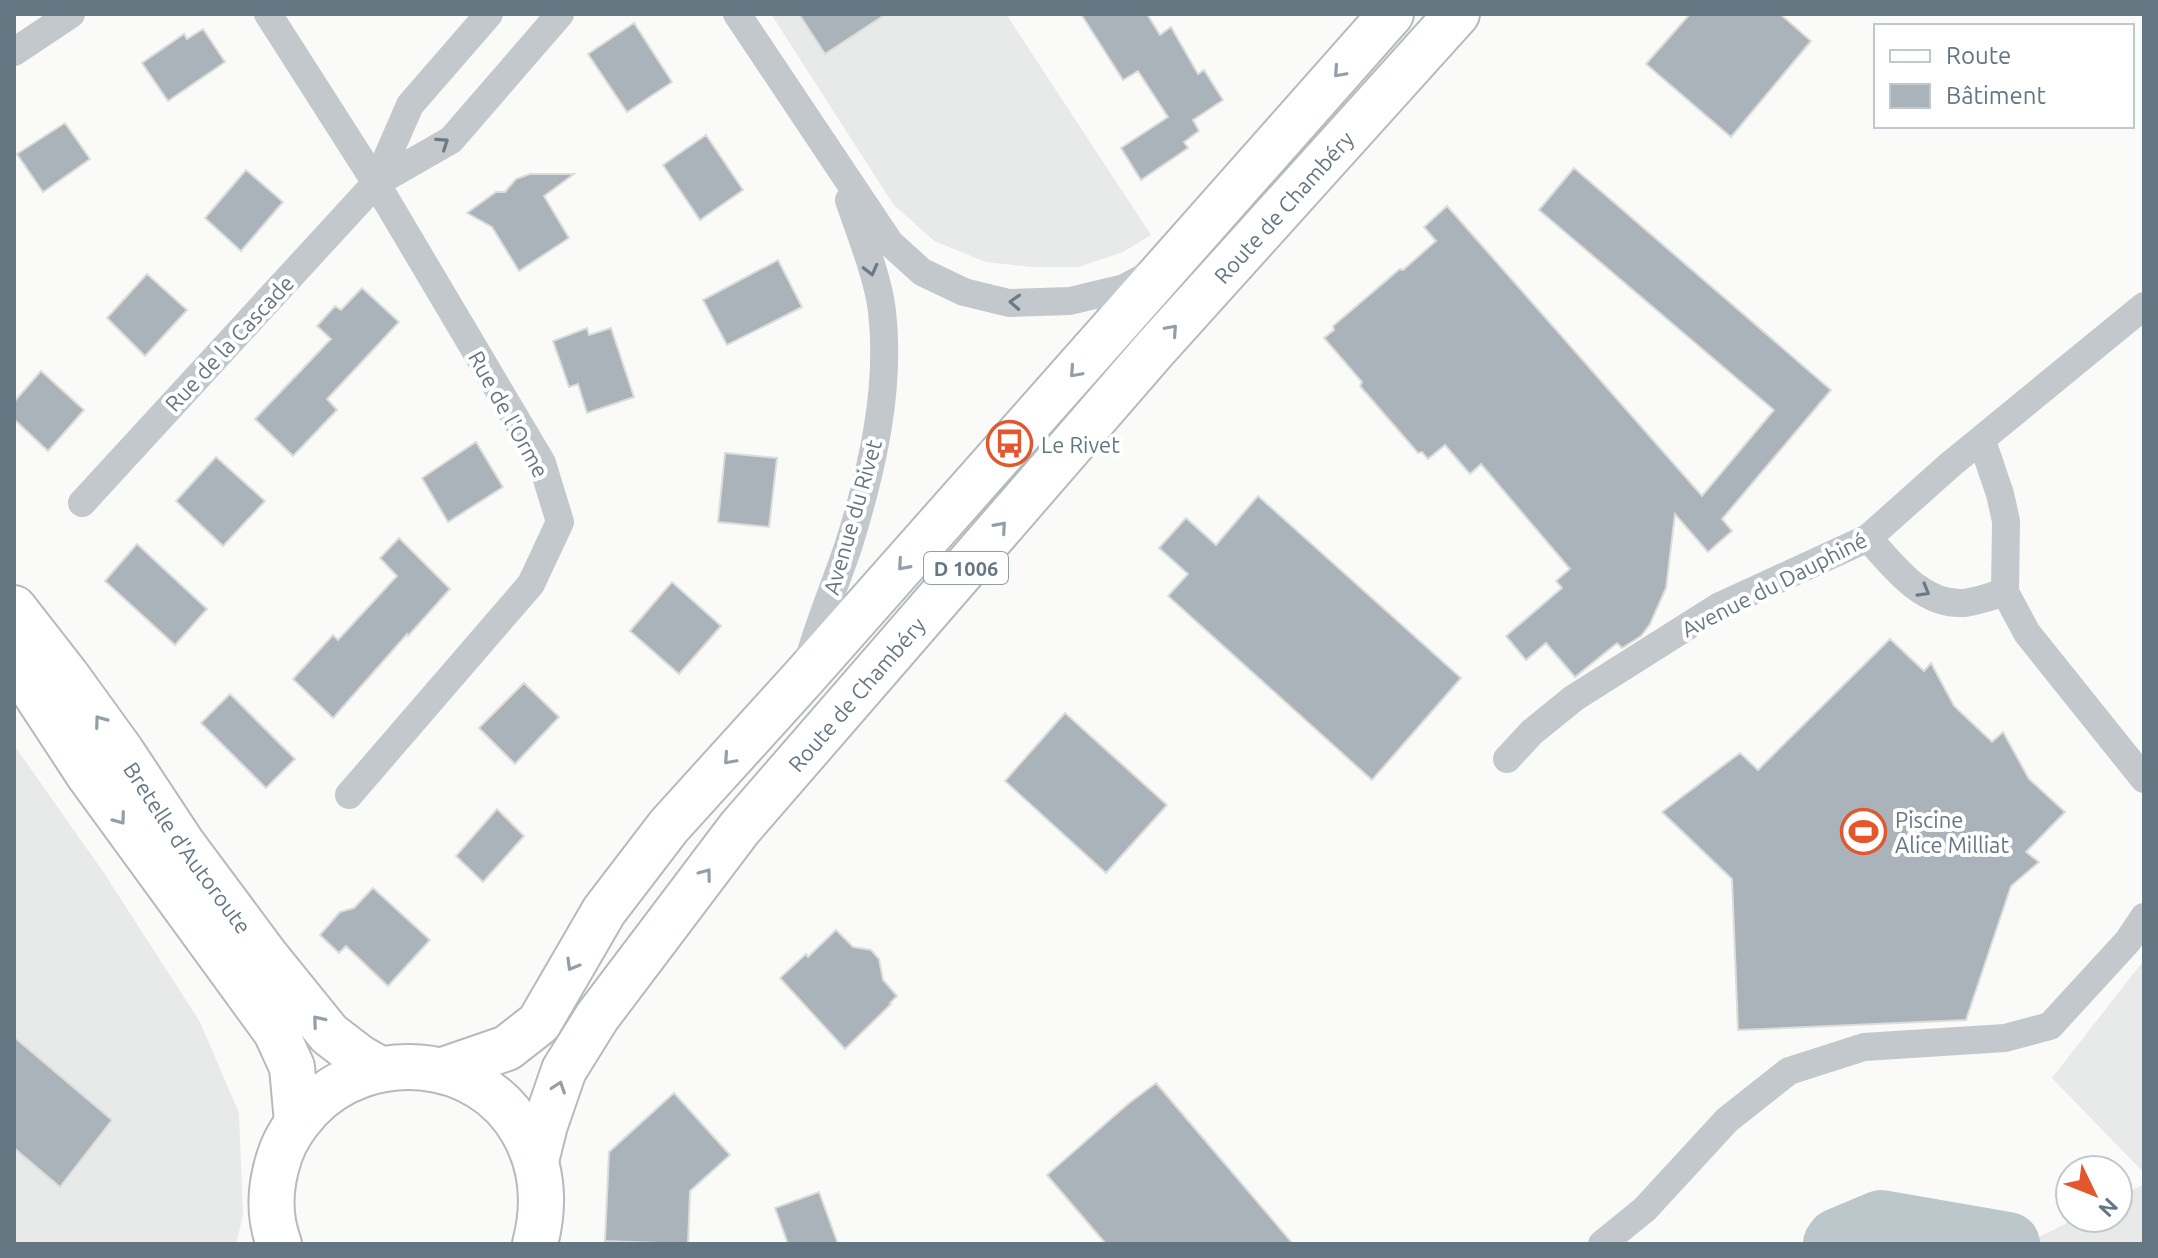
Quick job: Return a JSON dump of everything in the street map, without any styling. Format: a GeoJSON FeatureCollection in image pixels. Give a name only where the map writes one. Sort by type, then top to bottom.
{"type":"FeatureCollection","features":[{"type":"Feature","properties":{"kind":"main road","name":"D 1006"},"geometry":{"type":"LineString","coordinates":[[443,1070],[507,1048],[539,1023],[604,911],[669,826],[1391,14]]}},
{"type":"Feature","properties":{"kind":"main road","name":"Route de Chambéry"},"geometry":{"type":"LineString","coordinates":[[536,1161],[564,1070],[597,1017],[739,829],[1154,350],[1457,14]]}},
{"type":"Feature","properties":{"kind":"main road","name":"Bretelle d'Autoroute"},"geometry":{"type":"LineString","coordinates":[[14,608],[77,688],[182,843],[266,956],[329,1034],[380,1069]]}},
{"type":"Feature","properties":{"kind":"main road","name":"Bretelle d'Autoroute"},"geometry":{"type":"LineString","coordinates":[[14,661],[88,774],[276,1032],[292,1067],[297,1122]]}},
{"type":"Feature","properties":{"kind":"main road"},"geometry":{"type":"LineString","coordinates":[[275,1240],[271,1203],[274,1174],[282,1147],[297,1122],[320,1098],[348,1079],[380,1069],[411,1065],[443,1070],[474,1083],[501,1104],[523,1130],[536,1161],[542,1202],[535,1244]]}},
{"type":"Feature","properties":{"kind":"street"},"geometry":{"type":"LineString","coordinates":[[14,52],[71,14]]}},
{"type":"Feature","properties":{"kind":"street","name":"Rue de l'Orme"},"geometry":{"type":"LineString","coordinates":[[268,14],[376,183],[542,463],[560,522],[531,584],[349,795]]}},
{"type":"Feature","properties":{"kind":"street","name":"Rue de la Cascade"},"geometry":{"type":"LineString","coordinates":[[376,183],[410,105],[489,14]]}},
{"type":"Feature","properties":{"kind":"street","name":"Rue de la Cascade"},"geometry":{"type":"LineString","coordinates":[[82,503],[376,183],[451,140],[560,14]]}},
{"type":"Feature","properties":{"kind":"street","name":"Avenue du Rivet"},"geometry":{"type":"LineString","coordinates":[[737,14],[890,243],[922,272],[964,292],[1009,303],[1070,301],[1124,288],[1169,263]]}},
{"type":"Feature","properties":{"kind":"street","name":"Avenue du Rivet"},"geometry":{"type":"LineString","coordinates":[[805,676],[849,542],[873,454],[884,380],[882,310],[839,169]]}},
{"type":"Feature","properties":{"kind":"street","name":"Avenue du Dauphiné"},"geometry":{"type":"LineString","coordinates":[[1507,759],[1532,732],[1574,698],[1718,607],[1868,538],[2023,404],[2144,306]]}},
{"type":"Feature","properties":{"kind":"street"},"geometry":{"type":"LineString","coordinates":[[1982,441],[2006,521],[2005,592],[2027,633],[2144,779]]}},
{"type":"Feature","properties":{"kind":"street"},"geometry":{"type":"LineString","coordinates":[[1868,538],[1909,582],[1932,597],[1962,603],[2005,592]]}},
{"type":"Feature","properties":{"kind":"street"},"geometry":{"type":"LineString","coordinates":[[1602,1244],[1645,1209],[1727,1120],[1789,1071],[1864,1047],[2005,1038],[2050,1026],[2128,941],[2144,917]]}},
{"type":"Feature","properties":{"kind":"shaded area"},"geometry":{"type":"Polygon","coordinates":[[[771,14],[1006,14],[1151,235],[1123,252],[1078,267],[1033,267],[986,262],[934,241],[893,204],[771,14]]]}},
{"type":"Feature","properties":{"kind":"shaded area"},"geometry":{"type":"Polygon","coordinates":[[[14,745],[104,873],[200,1022],[239,1113],[243,1215],[236,1244],[14,1244],[14,745]]]}},
{"type":"Feature","properties":{"kind":"shaded area"},"geometry":{"type":"Polygon","coordinates":[[[2144,960],[2144,1173],[2134,1163],[2134,1154],[2126,1154],[2052,1078],[2144,960]]]}},
{"type":"Feature","properties":{"kind":"shaded area"},"geometry":{"type":"Polygon","coordinates":[[[2144,1184],[2144,1244],[2025,1244],[2054,1230],[2054,1234],[2134,1234],[2134,1189],[2144,1184]]]}},
{"type":"Feature","properties":{"kind":"building"},"geometry":{"type":"Polygon","coordinates":[[[799,14],[886,14],[825,54],[799,14]]]}},
{"type":"Feature","properties":{"kind":"building"},"geometry":{"type":"Polygon","coordinates":[[[1081,14],[1147,14],[1160,35],[1171,27],[1198,74],[1204,70],[1223,100],[1193,120],[1199,131],[1184,142],[1188,148],[1141,180],[1121,148],[1168,117],[1138,71],[1123,80],[1081,14]]]}},
{"type":"Feature","properties":{"kind":"building"},"geometry":{"type":"Polygon","coordinates":[[[1690,14],[1780,14],[1811,41],[1731,137],[1646,64],[1690,14]]]}},
{"type":"Feature","properties":{"kind":"building"},"geometry":{"type":"Polygon","coordinates":[[[634,23],[672,82],[627,112],[588,54],[634,23]]]}},
{"type":"Feature","properties":{"kind":"building"},"geometry":{"type":"Polygon","coordinates":[[[203,29],[225,62],[168,101],[142,63],[184,34],[187,39],[203,29]]]}},
{"type":"Feature","properties":{"kind":"building"},"geometry":{"type":"Polygon","coordinates":[[[65,123],[90,159],[43,192],[17,154],[65,123]]]}},
{"type":"Feature","properties":{"kind":"building"},"geometry":{"type":"Polygon","coordinates":[[[706,135],[743,190],[700,220],[663,165],[706,135]]]}},
{"type":"Feature","properties":{"kind":"building"},"geometry":{"type":"Polygon","coordinates":[[[1574,168],[1831,390],[1722,519],[1732,531],[1708,552],[1675,514],[1666,588],[1650,624],[1641,636],[1622,648],[1617,643],[1575,677],[1546,643],[1526,660],[1506,636],[1562,588],[1556,581],[1570,569],[1481,464],[1470,474],[1445,445],[1428,459],[1422,452],[1418,453],[1360,386],[1362,382],[1324,338],[1334,330],[1333,326],[1436,241],[1424,227],[1447,206],[1702,496],[1774,410],[1539,210],[1574,168]]]}},
{"type":"Feature","properties":{"kind":"building"},"geometry":{"type":"Polygon","coordinates":[[[246,170],[283,202],[241,251],[205,218],[246,170]]]}},
{"type":"Feature","properties":{"kind":"building"},"geometry":{"type":"Polygon","coordinates":[[[530,174],[574,174],[544,196],[569,238],[519,271],[492,227],[467,213],[496,192],[505,192],[516,179],[530,174]]]}},
{"type":"Feature","properties":{"kind":"building"},"geometry":{"type":"Polygon","coordinates":[[[778,260],[802,307],[727,345],[703,300],[778,260]]]}},
{"type":"Feature","properties":{"kind":"building"},"geometry":{"type":"Polygon","coordinates":[[[147,274],[187,310],[145,356],[107,318],[147,274]]]}},
{"type":"Feature","properties":{"kind":"building"},"geometry":{"type":"Polygon","coordinates":[[[362,288],[399,322],[327,399],[337,410],[293,456],[255,419],[331,339],[317,326],[335,306],[341,310],[362,288]]]}},
{"type":"Feature","properties":{"kind":"building"},"geometry":{"type":"Polygon","coordinates":[[[587,328],[589,335],[611,328],[634,397],[587,413],[578,384],[569,387],[553,341],[587,328]]]}},
{"type":"Feature","properties":{"kind":"building"},"geometry":{"type":"Polygon","coordinates":[[[41,371],[84,410],[48,451],[14,419],[14,402],[41,371]]]}},
{"type":"Feature","properties":{"kind":"building"},"geometry":{"type":"Polygon","coordinates":[[[476,442],[503,487],[448,522],[422,478],[476,442]]]}},
{"type":"Feature","properties":{"kind":"building"},"geometry":{"type":"Polygon","coordinates":[[[725,453],[777,458],[769,527],[718,522],[725,453]]]}},
{"type":"Feature","properties":{"kind":"building"},"geometry":{"type":"Polygon","coordinates":[[[216,457],[265,501],[223,546],[176,501],[216,457]]]}},
{"type":"Feature","properties":{"kind":"building"},"geometry":{"type":"Polygon","coordinates":[[[1258,496],[1461,678],[1372,780],[1168,596],[1188,574],[1159,548],[1186,518],[1216,545],[1258,496]]]}},
{"type":"Feature","properties":{"kind":"building"},"geometry":{"type":"Polygon","coordinates":[[[399,538],[450,589],[333,718],[293,679],[333,635],[338,640],[397,576],[380,558],[399,538]]]}},
{"type":"Feature","properties":{"kind":"building"},"geometry":{"type":"Polygon","coordinates":[[[137,544],[207,609],[175,645],[105,581],[137,544]]]}},
{"type":"Feature","properties":{"kind":"building"},"geometry":{"type":"Polygon","coordinates":[[[672,582],[721,626],[679,674],[630,631],[672,582]]]}},
{"type":"Feature","properties":{"kind":"building","name":"Piscine Alice Milliat"},"geometry":{"type":"Polygon","coordinates":[[[1890,639],[1924,671],[1931,663],[1954,706],[1992,742],[2003,732],[2029,779],[2065,812],[2026,852],[2039,862],[2011,886],[1966,1020],[1738,1030],[1732,879],[1662,812],[1740,753],[1758,770],[1890,639]]]}},
{"type":"Feature","properties":{"kind":"building"},"geometry":{"type":"Polygon","coordinates":[[[524,683],[559,717],[515,764],[479,728],[524,683]]]}},
{"type":"Feature","properties":{"kind":"building"},"geometry":{"type":"Polygon","coordinates":[[[230,694],[295,759],[266,788],[201,723],[230,694]]]}},
{"type":"Feature","properties":{"kind":"building"},"geometry":{"type":"Polygon","coordinates":[[[1065,713],[1167,805],[1106,873],[1005,781],[1065,713]]]}},
{"type":"Feature","properties":{"kind":"building"},"geometry":{"type":"Polygon","coordinates":[[[497,809],[524,836],[483,882],[456,856],[497,809]]]}},
{"type":"Feature","properties":{"kind":"building"},"geometry":{"type":"Polygon","coordinates":[[[373,888],[430,940],[388,986],[346,946],[339,953],[320,935],[340,912],[354,908],[373,888]]]}},
{"type":"Feature","properties":{"kind":"building"},"geometry":{"type":"Polygon","coordinates":[[[836,930],[853,947],[871,950],[879,959],[883,980],[897,996],[845,1049],[780,978],[836,930]]]}},
{"type":"Feature","properties":{"kind":"building"},"geometry":{"type":"Polygon","coordinates":[[[14,1037],[112,1120],[60,1187],[14,1148],[14,1037]]]}},
{"type":"Feature","properties":{"kind":"building"},"geometry":{"type":"Polygon","coordinates":[[[1156,1083],[1293,1244],[1106,1244],[1047,1175],[1156,1083]]]}},
{"type":"Feature","properties":{"kind":"building"},"geometry":{"type":"Polygon","coordinates":[[[674,1093],[730,1155],[690,1191],[688,1244],[605,1241],[609,1152],[674,1093]]]}},
{"type":"Feature","properties":{"kind":"building"},"geometry":{"type":"Polygon","coordinates":[[[819,1192],[838,1244],[788,1244],[775,1208],[819,1192]]]}},
{"type":"Feature","properties":{"kind":"waterway"},"geometry":{"type":"LineString","coordinates":[[1835,1244],[1881,1222],[2008,1244]]}},
{"type":"Feature","properties":{"kind":"place","name":"Le Rivet"},"geometry":{"type":"Point","coordinates":[1010,444]}},
{"type":"Feature","properties":{"kind":"place","name":"Piscine Alice Milliat"},"geometry":{"type":"Point","coordinates":[1864,832]}}]}
